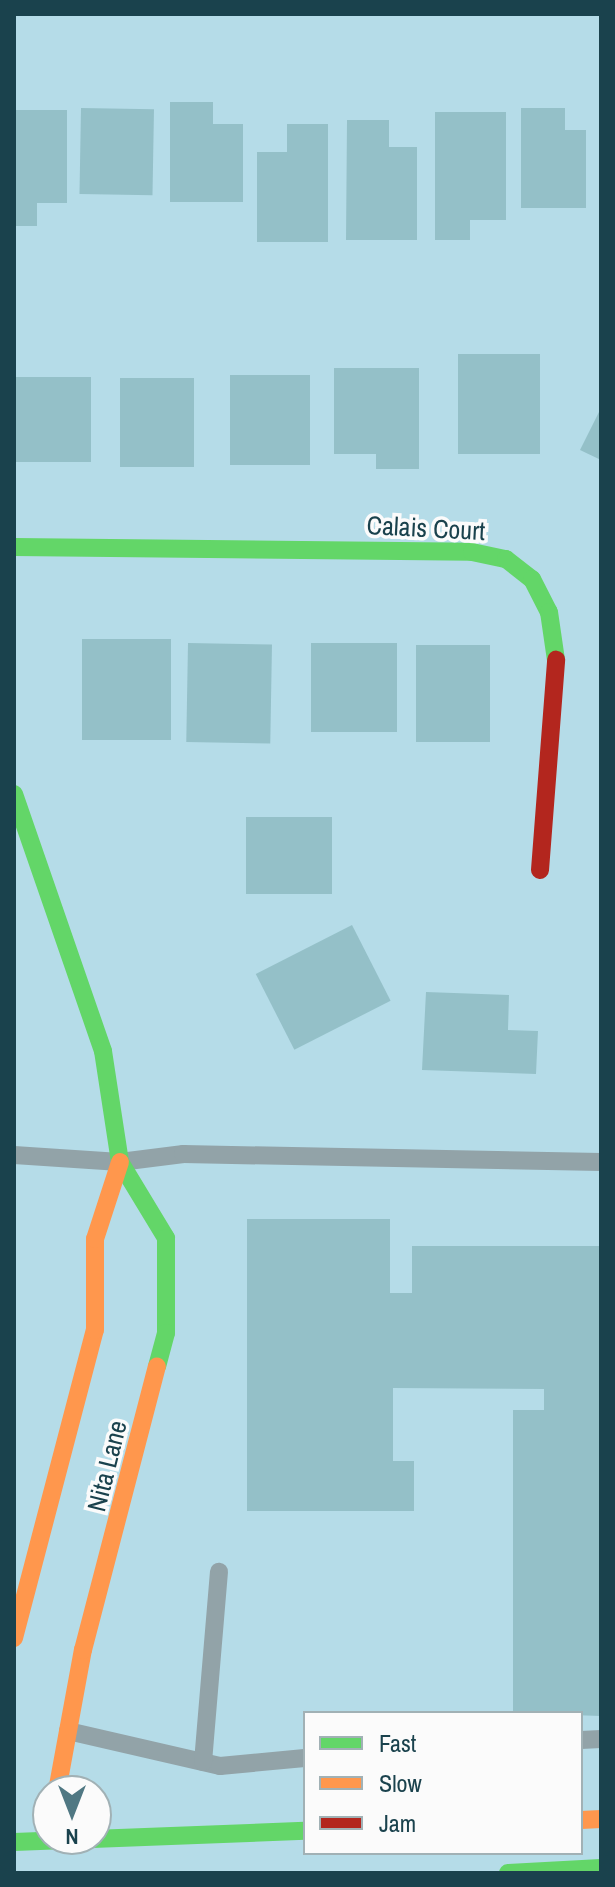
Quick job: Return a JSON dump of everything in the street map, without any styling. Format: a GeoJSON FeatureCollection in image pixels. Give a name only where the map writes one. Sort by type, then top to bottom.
{"type":"FeatureCollection","features":[{"type":"Feature","properties":{"kind":"main road","name":"Calais Court"},"geometry":{"type":"LineString","coordinates":[[14,547],[472,552],[506,559],[532,579],[549,612],[557,671],[540,870]]}},
{"type":"Feature","properties":{"kind":"main road","name":"Nita Lane"},"geometry":{"type":"LineString","coordinates":[[14,794],[103,1051],[120,1162],[166,1238],[166,1333],[68,1731],[60,1775]]}},
{"type":"Feature","properties":{"kind":"main road","name":"Nita Lane"},"geometry":{"type":"LineString","coordinates":[[14,1638],[95,1330],[95,1239],[120,1162]]}},
{"type":"Feature","properties":{"kind":"main road"},"geometry":{"type":"LineString","coordinates":[[112,1839],[303,1831]]}},
{"type":"Feature","properties":{"kind":"main road"},"geometry":{"type":"LineString","coordinates":[[508,1873],[601,1868]]}},
{"type":"Feature","properties":{"kind":"lane"},"geometry":{"type":"LineString","coordinates":[[14,1155],[120,1162],[183,1154],[601,1162]]}},
{"type":"Feature","properties":{"kind":"lane"},"geometry":{"type":"LineString","coordinates":[[203,1762],[219,1572]]}},
{"type":"Feature","properties":{"kind":"lane"},"geometry":{"type":"LineString","coordinates":[[68,1731],[203,1762],[303,1758]]}},
{"type":"Feature","properties":{"kind":"building"},"geometry":{"type":"Polygon","coordinates":[[[170,102],[213,102],[213,124],[243,124],[243,202],[170,202],[170,102]]]}},
{"type":"Feature","properties":{"kind":"building"},"geometry":{"type":"Polygon","coordinates":[[[81,108],[154,109],[152,195],[79,194],[81,108]]]}},
{"type":"Feature","properties":{"kind":"building"},"geometry":{"type":"Polygon","coordinates":[[[521,108],[565,108],[565,130],[586,130],[586,208],[521,208],[521,108]]]}},
{"type":"Feature","properties":{"kind":"building"},"geometry":{"type":"Polygon","coordinates":[[[14,110],[67,110],[67,203],[37,203],[37,226],[14,226],[14,110]]]}},
{"type":"Feature","properties":{"kind":"building"},"geometry":{"type":"Polygon","coordinates":[[[435,112],[506,112],[506,220],[470,220],[470,240],[435,240],[435,112]]]}},
{"type":"Feature","properties":{"kind":"building"},"geometry":{"type":"Polygon","coordinates":[[[347,120],[389,120],[389,147],[417,147],[417,240],[346,240],[347,120]]]}},
{"type":"Feature","properties":{"kind":"building"},"geometry":{"type":"Polygon","coordinates":[[[287,124],[328,124],[328,242],[257,242],[257,152],[287,152],[287,124]]]}},
{"type":"Feature","properties":{"kind":"building"},"geometry":{"type":"Polygon","coordinates":[[[458,354],[540,354],[540,454],[458,454],[458,354]]]}},
{"type":"Feature","properties":{"kind":"building"},"geometry":{"type":"Polygon","coordinates":[[[334,368],[419,368],[419,469],[376,469],[376,454],[334,454],[334,368]]]}},
{"type":"Feature","properties":{"kind":"building"},"geometry":{"type":"Polygon","coordinates":[[[230,375],[310,375],[310,465],[230,465],[230,375]]]}},
{"type":"Feature","properties":{"kind":"building"},"geometry":{"type":"Polygon","coordinates":[[[14,377],[91,377],[91,462],[14,462],[14,377]]]}},
{"type":"Feature","properties":{"kind":"building"},"geometry":{"type":"Polygon","coordinates":[[[120,378],[194,378],[194,467],[120,467],[120,378]]]}},
{"type":"Feature","properties":{"kind":"building"},"geometry":{"type":"Polygon","coordinates":[[[601,408],[601,460],[580,450],[601,408]]]}},
{"type":"Feature","properties":{"kind":"building"},"geometry":{"type":"Polygon","coordinates":[[[82,639],[171,639],[171,740],[82,740],[82,639]]]}},
{"type":"Feature","properties":{"kind":"building"},"geometry":{"type":"Polygon","coordinates":[[[188,643],[272,644],[270,743],[186,742],[188,643]]]}},
{"type":"Feature","properties":{"kind":"building"},"geometry":{"type":"Polygon","coordinates":[[[311,643],[397,643],[397,732],[311,732],[311,643]]]}},
{"type":"Feature","properties":{"kind":"building"},"geometry":{"type":"Polygon","coordinates":[[[416,645],[490,645],[490,742],[416,742],[416,645]]]}},
{"type":"Feature","properties":{"kind":"building"},"geometry":{"type":"Polygon","coordinates":[[[246,817],[332,817],[332,894],[246,894],[246,817]]]}},
{"type":"Feature","properties":{"kind":"building"},"geometry":{"type":"Polygon","coordinates":[[[352,925],[391,1001],[294,1050],[256,974],[352,925]]]}},
{"type":"Feature","properties":{"kind":"building"},"geometry":{"type":"Polygon","coordinates":[[[426,992],[509,995],[508,1030],[538,1031],[536,1074],[422,1070],[426,992]]]}},
{"type":"Feature","properties":{"kind":"building"},"geometry":{"type":"Polygon","coordinates":[[[247,1219],[390,1219],[390,1293],[412,1293],[412,1246],[601,1246],[601,1716],[583,1715],[583,1711],[513,1711],[513,1410],[544,1410],[544,1389],[393,1388],[393,1461],[414,1461],[414,1511],[247,1511],[247,1219]]]}},
{"type":"Feature","properties":{"kind":"traffic: fast"},"geometry":{"type":"LineString","coordinates":[[14,547],[472,552],[506,559],[532,579],[549,612],[556,660]]}},
{"type":"Feature","properties":{"kind":"traffic: fast"},"geometry":{"type":"LineString","coordinates":[[14,794],[103,1051],[120,1162],[166,1238],[166,1333],[157,1366]]}},
{"type":"Feature","properties":{"kind":"traffic: fast"},"geometry":{"type":"LineString","coordinates":[[14,1842],[303,1831]]}},
{"type":"Feature","properties":{"kind":"traffic: fast"},"geometry":{"type":"LineString","coordinates":[[508,1873],[601,1868]]}},
{"type":"Feature","properties":{"kind":"traffic: slow"},"geometry":{"type":"LineString","coordinates":[[14,1638],[95,1330],[95,1239],[120,1162]]}},
{"type":"Feature","properties":{"kind":"traffic: slow"},"geometry":{"type":"LineString","coordinates":[[60,1775],[83,1650],[157,1366]]}},
{"type":"Feature","properties":{"kind":"traffic: slow"},"geometry":{"type":"LineString","coordinates":[[583,1820],[601,1819]]}},
{"type":"Feature","properties":{"kind":"traffic: jam"},"geometry":{"type":"LineString","coordinates":[[540,870],[556,660]]}}]}
